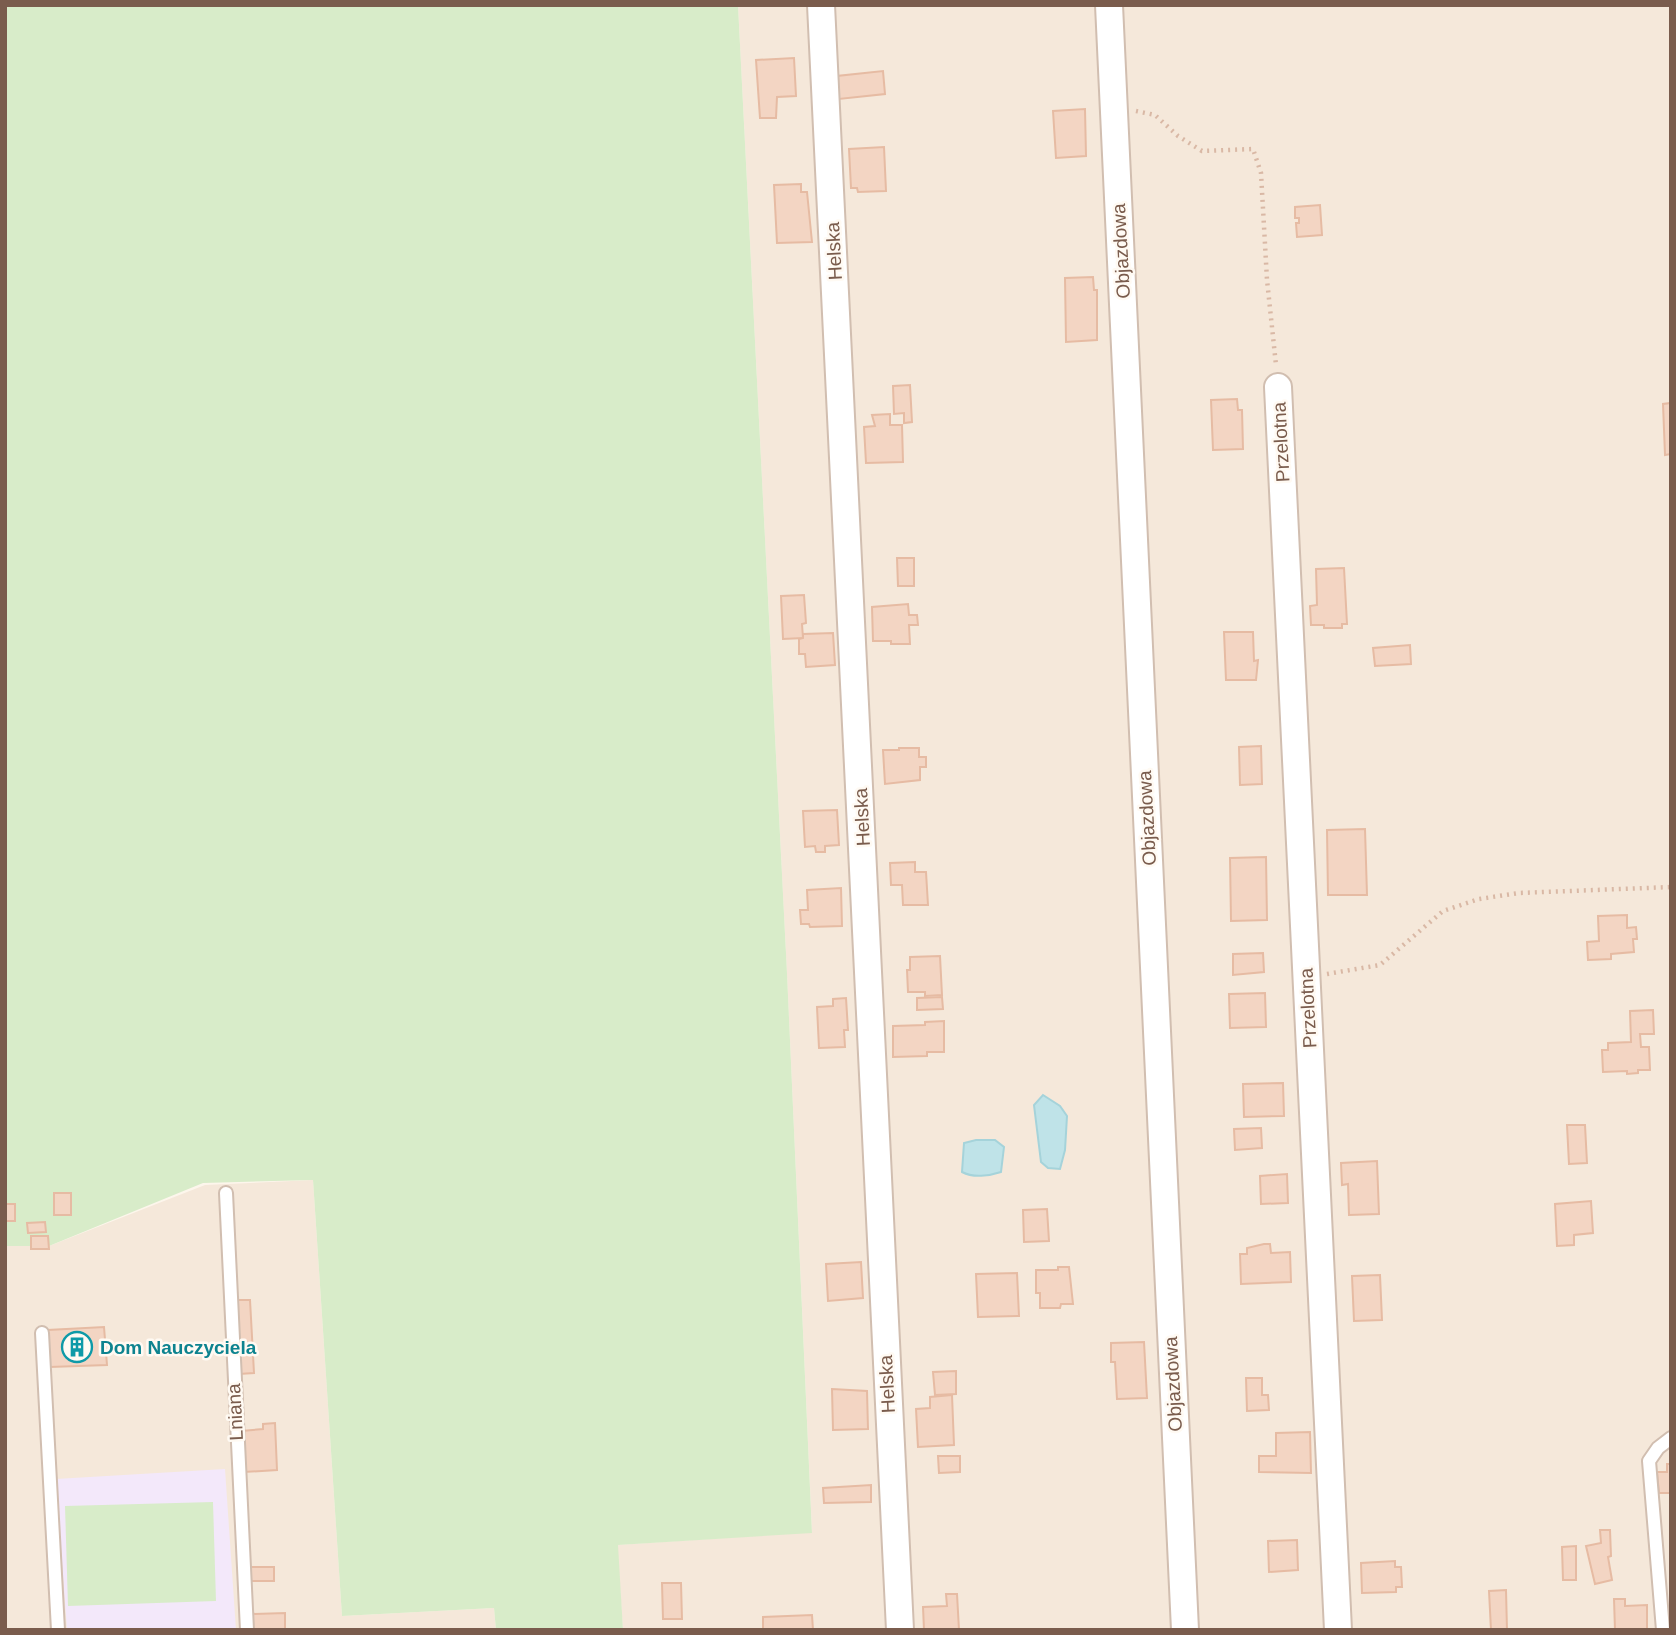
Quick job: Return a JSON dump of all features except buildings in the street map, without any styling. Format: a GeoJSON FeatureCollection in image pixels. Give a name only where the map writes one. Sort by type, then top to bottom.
{"type":"FeatureCollection","features":[{"type":"Feature","properties":{"kind":"street","name":"Helska"},"geometry":{"type":"LineString","coordinates":[[821,5],[900,1630]]}},
{"type":"Feature","properties":{"kind":"street","name":"Objazdowa"},"geometry":{"type":"LineString","coordinates":[[1109,5],[1185,1630]]}},
{"type":"Feature","properties":{"kind":"street","name":"Przelotna"},"geometry":{"type":"LineString","coordinates":[[1278,387],[1338,1630]]}},
{"type":"Feature","properties":{"kind":"lane","name":"Lniana"},"geometry":{"type":"LineString","coordinates":[[226,1193],[234,1409],[247,1630]]}},
{"type":"Feature","properties":{"kind":"lane"},"geometry":{"type":"LineString","coordinates":[[42,1333],[58,1630]]}},
{"type":"Feature","properties":{"kind":"lane"},"geometry":{"type":"LineString","coordinates":[[1663,1630],[1649,1461],[1658,1448],[1671,1438]]}},
{"type":"Feature","properties":{"kind":"path"},"geometry":{"type":"LineString","coordinates":[[1114,108],[1155,115],[1178,136],[1202,151],[1253,149],[1261,173],[1267,279],[1278,387]]}},
{"type":"Feature","properties":{"kind":"path"},"geometry":{"type":"LineString","coordinates":[[1307,978],[1380,965],[1443,911],[1479,899],[1519,893],[1671,887]]}},
{"type":"Feature","properties":{"kind":"shaded area"},"geometry":{"type":"Polygon","coordinates":[[[738,5],[1671,5],[1671,1630],[623,1630],[617,1545],[812,1532],[738,5]]]}},
{"type":"Feature","properties":{"kind":"shaded area"},"geometry":{"type":"Polygon","coordinates":[[[313,1180],[342,1616],[494,1608],[496,1630],[5,1630],[5,1246],[49,1246],[205,1185],[313,1180]]]}},
{"type":"Feature","properties":{"kind":"shaded area"},"geometry":{"type":"Polygon","coordinates":[[[225,1469],[236,1630],[67,1630],[56,1479],[225,1469]]]}},
{"type":"Feature","properties":{"kind":"green space"},"geometry":{"type":"Polygon","coordinates":[[[5,5],[738,5],[787,973],[812,1533],[618,1545],[623,1630],[496,1630],[494,1608],[342,1616],[313,1180],[203,1183],[49,1246],[5,1246],[5,5]]]}},
{"type":"Feature","properties":{"kind":"green space"},"geometry":{"type":"Polygon","coordinates":[[[213,1502],[216,1601],[68,1606],[65,1506],[213,1502]]]}},
{"type":"Feature","properties":{"kind":"water"},"geometry":{"type":"Polygon","coordinates":[[[1043,1095],[1060,1106],[1067,1116],[1065,1150],[1060,1169],[1048,1168],[1041,1162],[1034,1105],[1043,1095]]]}},
{"type":"Feature","properties":{"kind":"water"},"geometry":{"type":"Polygon","coordinates":[[[995,1140],[1004,1147],[1001,1172],[981,1176],[962,1172],[964,1143],[995,1140]]]}},
{"type":"Feature","properties":{"kind":"place","name":"Dom Nauczyciela"},"geometry":{"type":"Point","coordinates":[77,1347]}}]}
